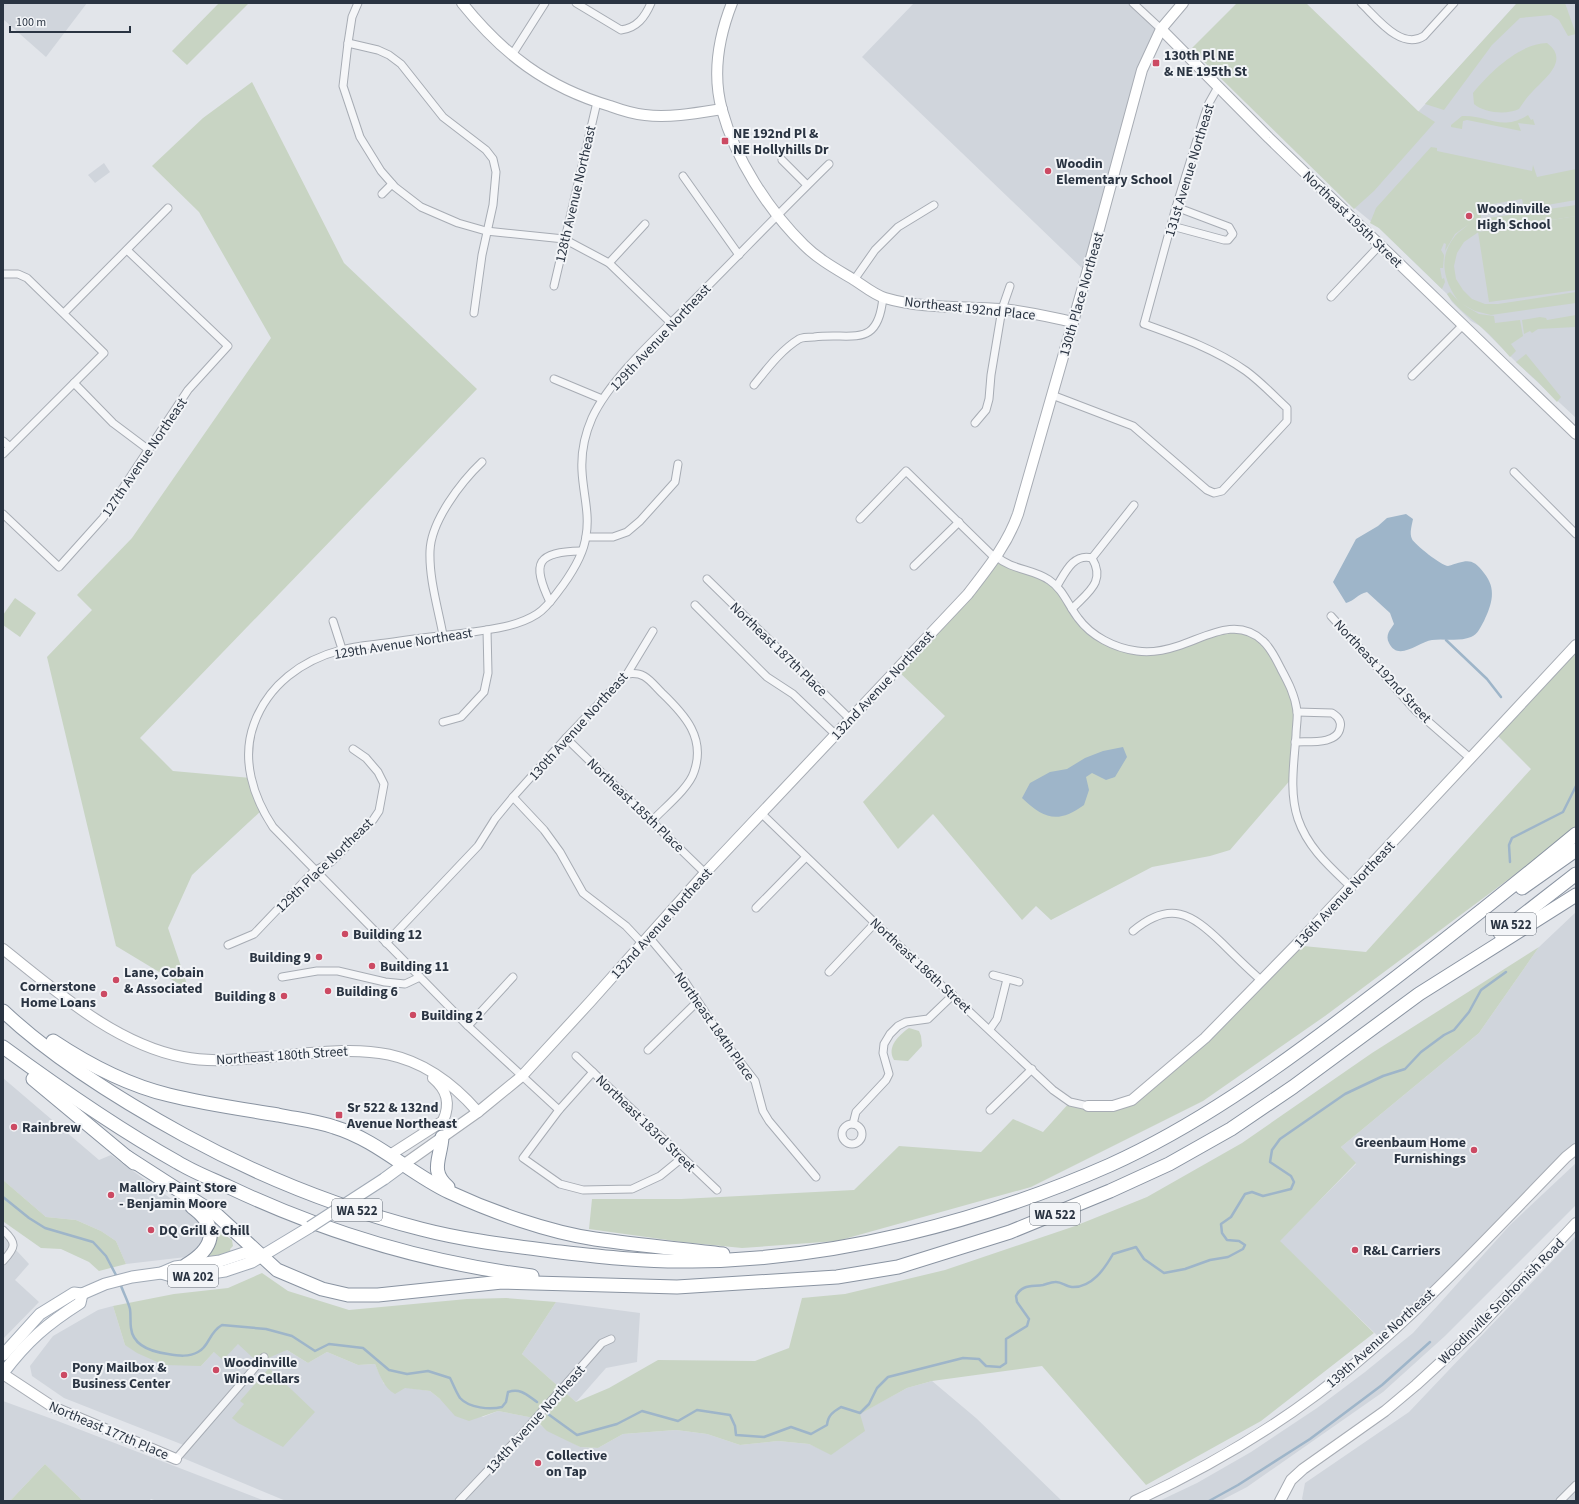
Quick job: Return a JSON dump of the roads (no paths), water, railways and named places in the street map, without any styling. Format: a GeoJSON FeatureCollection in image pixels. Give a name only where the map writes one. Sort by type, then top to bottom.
{"type":"FeatureCollection","features":[{"type":"Feature","properties":{"kind":"highway"},"geometry":{"type":"LineString","coordinates":[[1451,936],[1576,834]]}},
{"type":"Feature","properties":{"kind":"highway","name":"WA 522"},"geometry":{"type":"LineString","coordinates":[[3,1011],[16,1023],[70,1064],[122,1099],[162,1123],[215,1152],[274,1180],[364,1213],[424,1230],[496,1244],[592,1256],[690,1262],[761,1258],[838,1248],[962,1220],[1028,1197],[1111,1164],[1202,1116],[1278,1067],[1451,936],[1576,850]]}},
{"type":"Feature","properties":{"kind":"highway","name":"WA 522"},"geometry":{"type":"LineString","coordinates":[[3,1047],[66,1093],[178,1163],[247,1196],[313,1222],[414,1253],[488,1270],[604,1284],[677,1287],[837,1277],[898,1267],[1010,1232],[1110,1191],[1169,1164],[1231,1129],[1293,1087],[1446,975],[1576,874]]}},
{"type":"Feature","properties":{"kind":"highway"},"geometry":{"type":"LineString","coordinates":[[1446,975],[1576,894]]}},
{"type":"Feature","properties":{"kind":"highway"},"geometry":{"type":"LineString","coordinates":[[3,1005],[30,1026],[79,1058],[138,1086],[170,1096],[332,1126],[360,1137],[390,1155],[403,1165],[459,1196],[535,1224],[594,1239],[761,1258]]}},
{"type":"Feature","properties":{"kind":"highway"},"geometry":{"type":"LineString","coordinates":[[3,1047],[26,1073],[145,1173],[199,1212],[207,1220],[210,1234],[208,1245],[199,1257],[186,1265]]}},
{"type":"Feature","properties":{"kind":"highway"},"geometry":{"type":"LineString","coordinates":[[442,1137],[437,1167],[438,1174],[441,1181],[459,1196]]}},
{"type":"Feature","properties":{"kind":"highway"},"geometry":{"type":"LineString","coordinates":[[127,1157],[217,1215],[277,1270],[322,1289],[348,1295],[378,1295],[502,1282],[604,1284]]}},
{"type":"Feature","properties":{"kind":"main road"},"geometry":{"type":"LineString","coordinates":[[462,3],[484,30],[512,55],[542,77],[565,90],[597,102],[646,115],[694,113],[722,109]]}},
{"type":"Feature","properties":{"kind":"main road","name":"Northeast 192nd Place"},"geometry":{"type":"LineString","coordinates":[[732,3],[721,36],[718,54],[718,77],[722,109],[743,164],[777,215],[804,245],[829,265],[883,297],[912,304],[1002,310],[1073,322]]}},
{"type":"Feature","properties":{"kind":"main road"},"geometry":{"type":"LineString","coordinates":[[1161,30],[1183,3]]}},
{"type":"Feature","properties":{"kind":"main road","name":"Northeast 195th Street"},"geometry":{"type":"LineString","coordinates":[[1161,30],[1380,245],[1576,434]]}},
{"type":"Feature","properties":{"kind":"main road","name":"130th Place Northeast"},"geometry":{"type":"LineString","coordinates":[[996,558],[1007,540],[1018,514],[1073,322],[1142,70],[1161,30]]}},
{"type":"Feature","properties":{"kind":"main road","name":"132nd Avenue Northeast"},"geometry":{"type":"LineString","coordinates":[[261,1255],[285,1243],[384,1179],[478,1112],[522,1076],[590,1002],[705,872],[968,594],[996,558]]}},
{"type":"Feature","properties":{"kind":"main road","name":"136th Avenue Northeast"},"geometry":{"type":"LineString","coordinates":[[1088,1106],[1113,1106],[1132,1100],[1205,1038],[1262,981],[1351,887],[1576,645]]}},
{"type":"Feature","properties":{"kind":"main road","name":"Northeast 180th Street"},"geometry":{"type":"LineString","coordinates":[[3,949],[68,1000],[107,1027],[144,1044],[182,1057],[222,1061],[332,1050],[362,1050],[393,1055],[418,1064],[446,1081],[478,1112]]}},
{"type":"Feature","properties":{"kind":"main road"},"geometry":{"type":"LineString","coordinates":[[390,1155],[443,1121],[447,1112],[448,1102],[444,1091],[418,1064]]}},
{"type":"Feature","properties":{"kind":"main road","name":"139th Avenue Northeast"},"geometry":{"type":"LineString","coordinates":[[1135,1501],[1239,1446],[1272,1426],[1327,1386],[1398,1325],[1566,1157],[1576,1149]]}},
{"type":"Feature","properties":{"kind":"main road","name":"Woodinville Snohomish Road"},"geometry":{"type":"LineString","coordinates":[[1280,1501],[1291,1480],[1303,1469],[1385,1411],[1477,1329],[1576,1223]]}},
{"type":"Feature","properties":{"kind":"main road","name":"WA 202"},"geometry":{"type":"LineString","coordinates":[[161,1274],[175,1267],[220,1261],[244,1253],[261,1255]]}},
{"type":"Feature","properties":{"kind":"main road","name":"WA 202"},"geometry":{"type":"LineString","coordinates":[[3,1355],[40,1314],[74,1293],[82,1294],[105,1284],[132,1277],[161,1274],[178,1278],[225,1271],[252,1262],[261,1255]]}},
{"type":"Feature","properties":{"kind":"main road","name":"WA 202"},"geometry":{"type":"LineString","coordinates":[[3,1374],[35,1335],[49,1323],[80,1302],[82,1294]]}},
{"type":"Feature","properties":{"kind":"main road","name":"Northeast 177th Place"},"geometry":{"type":"LineString","coordinates":[[3,1374],[58,1410],[176,1459]]}},
{"type":"Feature","properties":{"kind":"street"},"geometry":{"type":"LineString","coordinates":[[358,3],[352,17],[343,86],[360,137],[381,170],[392,184],[421,207],[458,223],[486,231],[564,239],[609,263],[671,323]]}},
{"type":"Feature","properties":{"kind":"street"},"geometry":{"type":"LineString","coordinates":[[512,55],[545,3]]}},
{"type":"Feature","properties":{"kind":"street"},"geometry":{"type":"LineString","coordinates":[[576,3],[620,30],[629,29],[639,23],[651,3]]}},
{"type":"Feature","properties":{"kind":"street","name":"Northeast 195th Street"},"geometry":{"type":"LineString","coordinates":[[1133,3],[1161,30]]}},
{"type":"Feature","properties":{"kind":"street"},"geometry":{"type":"LineString","coordinates":[[1361,3],[1394,33],[1403,39],[1413,40],[1420,39],[1428,33],[1454,3]]}},
{"type":"Feature","properties":{"kind":"street"},"geometry":{"type":"LineString","coordinates":[[348,43],[378,50],[389,55],[401,64],[443,116],[486,150],[493,159],[496,172],[493,205],[486,231],[474,313]]}},
{"type":"Feature","properties":{"kind":"street","name":"131st Avenue Northeast"},"geometry":{"type":"LineString","coordinates":[[1052,395],[1133,426],[1207,490],[1214,493],[1222,491],[1287,421],[1287,408],[1248,372],[1223,356],[1195,343],[1144,324],[1172,226],[1176,206],[1209,103],[1218,87]]}},
{"type":"Feature","properties":{"kind":"street","name":"128th Avenue Northeast"},"geometry":{"type":"LineString","coordinates":[[554,286],[597,102]]}},
{"type":"Feature","properties":{"kind":"street"},"geometry":{"type":"LineString","coordinates":[[782,160],[807,185]]}},
{"type":"Feature","properties":{"kind":"street","name":"129th Avenue Northeast"},"geometry":{"type":"LineString","coordinates":[[559,1110],[468,1026],[314,871],[273,827],[262,810],[255,793],[248,759],[252,727],[259,710],[272,691],[290,673],[312,660],[342,649],[487,630],[524,620],[538,614],[550,602],[573,571],[586,537],[587,515],[582,470],[584,442],[591,420],[602,399],[671,323],[829,164]]}},
{"type":"Feature","properties":{"kind":"street"},"geometry":{"type":"LineString","coordinates":[[683,176],[739,255]]}},
{"type":"Feature","properties":{"kind":"street"},"geometry":{"type":"LineString","coordinates":[[382,194],[392,184]]}},
{"type":"Feature","properties":{"kind":"street"},"geometry":{"type":"LineString","coordinates":[[854,280],[875,250],[898,227],[934,205]]}},
{"type":"Feature","properties":{"kind":"street"},"geometry":{"type":"LineString","coordinates":[[1172,226],[1224,240],[1228,240],[1233,234],[1229,227],[1176,206]]}},
{"type":"Feature","properties":{"kind":"street"},"geometry":{"type":"LineString","coordinates":[[64,313],[168,208]]}},
{"type":"Feature","properties":{"kind":"street"},"geometry":{"type":"LineString","coordinates":[[609,263],[644,224]]}},
{"type":"Feature","properties":{"kind":"street"},"geometry":{"type":"LineString","coordinates":[[1331,297],[1380,245]]}},
{"type":"Feature","properties":{"kind":"street","name":"127th Avenue Northeast"},"geometry":{"type":"LineString","coordinates":[[3,514],[59,567],[103,518],[188,390],[228,346],[127,250]]}},
{"type":"Feature","properties":{"kind":"street"},"geometry":{"type":"LineString","coordinates":[[3,274],[18,274],[27,278],[104,354],[3,454]]}},
{"type":"Feature","properties":{"kind":"street"},"geometry":{"type":"LineString","coordinates":[[975,423],[986,410],[990,399],[992,375],[1002,310],[1010,286]]}},
{"type":"Feature","properties":{"kind":"street"},"geometry":{"type":"LineString","coordinates":[[754,385],[782,353],[800,338],[832,334],[858,336],[866,334],[876,324],[881,313],[883,297]]}},
{"type":"Feature","properties":{"kind":"street"},"geometry":{"type":"LineString","coordinates":[[1412,376],[1463,325]]}},
{"type":"Feature","properties":{"kind":"street"},"geometry":{"type":"LineString","coordinates":[[554,379],[602,399]]}},
{"type":"Feature","properties":{"kind":"street"},"geometry":{"type":"LineString","coordinates":[[74,383],[113,423],[149,450]]}},
{"type":"Feature","properties":{"kind":"street"},"geometry":{"type":"LineString","coordinates":[[3,441],[10,447]]}},
{"type":"Feature","properties":{"kind":"street"},"geometry":{"type":"LineString","coordinates":[[443,635],[431,573],[430,550],[434,531],[466,478],[482,462]]}},
{"type":"Feature","properties":{"kind":"street"},"geometry":{"type":"LineString","coordinates":[[586,537],[614,537],[627,532],[640,521],[675,482],[678,464]]}},
{"type":"Feature","properties":{"kind":"street"},"geometry":{"type":"LineString","coordinates":[[860,519],[906,471],[996,558],[1016,568],[1037,573],[1057,586],[1086,627],[1099,638],[1113,645],[1138,651],[1158,651],[1178,646],[1210,632],[1227,628],[1245,631],[1255,635],[1263,641],[1275,658],[1289,684],[1297,712],[1292,778],[1293,798],[1297,818],[1304,835],[1313,849],[1351,887]]}},
{"type":"Feature","properties":{"kind":"street"},"geometry":{"type":"LineString","coordinates":[[1514,472],[1576,534]]}},
{"type":"Feature","properties":{"kind":"street"},"geometry":{"type":"LineString","coordinates":[[1092,558],[1134,505]]}},
{"type":"Feature","properties":{"kind":"street"},"geometry":{"type":"LineString","coordinates":[[914,566],[959,522]]}},
{"type":"Feature","properties":{"kind":"street"},"geometry":{"type":"LineString","coordinates":[[550,602],[542,585],[540,574],[540,566],[543,560],[551,553],[581,551]]}},
{"type":"Feature","properties":{"kind":"street"},"geometry":{"type":"LineString","coordinates":[[1057,586],[1075,561],[1086,557],[1092,558]]}},
{"type":"Feature","properties":{"kind":"street"},"geometry":{"type":"LineString","coordinates":[[1072,609],[1097,581],[1098,574],[1092,558]]}},
{"type":"Feature","properties":{"kind":"street","name":"Northeast 187th Place"},"geometry":{"type":"LineString","coordinates":[[707,579],[850,719]]}},
{"type":"Feature","properties":{"kind":"street"},"geometry":{"type":"LineString","coordinates":[[695,605],[766,677],[793,694],[835,734]]}},
{"type":"Feature","properties":{"kind":"street","name":"Northeast 192nd Street"},"geometry":{"type":"LineString","coordinates":[[1331,616],[1416,710],[1470,758]]}},
{"type":"Feature","properties":{"kind":"street"},"geometry":{"type":"LineString","coordinates":[[333,621],[342,649]]}},
{"type":"Feature","properties":{"kind":"street"},"geometry":{"type":"LineString","coordinates":[[443,722],[461,717],[484,692],[488,673],[487,630]]}},
{"type":"Feature","properties":{"kind":"street","name":"130th Avenue Northeast"},"geometry":{"type":"LineString","coordinates":[[513,797],[566,738],[627,674],[653,631]]}},
{"type":"Feature","properties":{"kind":"street"},"geometry":{"type":"LineString","coordinates":[[627,674],[637,673],[645,676],[680,710],[692,729],[696,743],[698,758],[694,774],[685,786],[652,821]]}},
{"type":"Feature","properties":{"kind":"street"},"geometry":{"type":"LineString","coordinates":[[1295,742],[1326,740],[1333,738],[1338,734],[1341,725],[1336,716],[1332,713],[1297,712]]}},
{"type":"Feature","properties":{"kind":"street","name":"Northeast 185th Place"},"geometry":{"type":"LineString","coordinates":[[566,738],[705,872]]}},
{"type":"Feature","properties":{"kind":"street","name":"129th Place Northeast"},"geometry":{"type":"LineString","coordinates":[[228,945],[254,934],[314,871],[331,862],[373,820],[379,811],[384,784],[378,772],[366,758],[353,749]]}},
{"type":"Feature","properties":{"kind":"street"},"geometry":{"type":"LineString","coordinates":[[386,943],[478,846],[495,819],[513,797]]}},
{"type":"Feature","properties":{"kind":"street","name":"Northeast 184th Place"},"geometry":{"type":"LineString","coordinates":[[513,797],[544,830],[560,852],[583,893],[645,939],[680,974],[724,1041],[755,1081],[763,1111],[769,1121],[816,1177]]}},
{"type":"Feature","properties":{"kind":"street","name":"Northeast 186th Street"},"geometry":{"type":"LineString","coordinates":[[761,813],[875,923],[1053,1090],[1070,1102],[1088,1106]]}},
{"type":"Feature","properties":{"kind":"street"},"geometry":{"type":"LineString","coordinates":[[756,908],[806,857]]}},
{"type":"Feature","properties":{"kind":"street"},"geometry":{"type":"LineString","coordinates":[[1133,932],[1158,915],[1173,913],[1185,915],[1204,926],[1262,981]]}},
{"type":"Feature","properties":{"kind":"street"},"geometry":{"type":"LineString","coordinates":[[829,972],[875,923]]}},
{"type":"Feature","properties":{"kind":"street"},"geometry":{"type":"LineString","coordinates":[[282,978],[317,971],[338,971],[385,982],[405,984],[420,977]]}},
{"type":"Feature","properties":{"kind":"street"},"geometry":{"type":"LineString","coordinates":[[992,975],[1019,982]]}},
{"type":"Feature","properties":{"kind":"street"},"geometry":{"type":"LineString","coordinates":[[468,1026],[513,977]]}},
{"type":"Feature","properties":{"kind":"street"},"geometry":{"type":"LineString","coordinates":[[990,1030],[997,1020],[1007,979]]}},
{"type":"Feature","properties":{"kind":"street"},"geometry":{"type":"LineString","coordinates":[[853,1124],[856,1112],[886,1080],[889,1074],[883,1053],[884,1044],[890,1034],[898,1026],[906,1022],[928,1018],[953,995]]}},
{"type":"Feature","properties":{"kind":"street"},"geometry":{"type":"LineString","coordinates":[[648,1050],[697,1002]]}},
{"type":"Feature","properties":{"kind":"street","name":"Northeast 183rd Street"},"geometry":{"type":"LineString","coordinates":[[576,1056],[716,1190]]}},
{"type":"Feature","properties":{"kind":"street"},"geometry":{"type":"LineString","coordinates":[[990,1110],[1032,1069]]}},
{"type":"Feature","properties":{"kind":"street"},"geometry":{"type":"LineString","coordinates":[[593,1072],[559,1110],[523,1158],[560,1184],[583,1190],[632,1189],[660,1176],[682,1158]]}},
{"type":"Feature","properties":{"kind":"street"},"geometry":{"type":"LineString","coordinates":[[3,1230],[11,1238],[14,1244],[13,1250],[3,1261]]}},
{"type":"Feature","properties":{"kind":"street","name":"134th Avenue Northeast"},"geometry":{"type":"LineString","coordinates":[[459,1501],[519,1437],[602,1343],[611,1339]]}},
{"type":"Feature","properties":{"kind":"street"},"geometry":{"type":"LineString","coordinates":[[176,1459],[264,1357]]}},
{"type":"Feature","properties":{"kind":"street"},"geometry":{"type":"LineString","coordinates":[[1560,1501],[1576,1485]]}},
{"type":"Feature","properties":{"kind":"water"},"geometry":{"type":"Polygon","coordinates":[[[1406,514],[1413,519],[1411,532],[1412,539],[1428,554],[1448,566],[1468,561],[1472,562],[1480,568],[1488,579],[1492,591],[1491,603],[1484,621],[1479,630],[1473,636],[1461,639],[1427,641],[1409,649],[1398,651],[1393,648],[1388,640],[1388,633],[1394,624],[1390,613],[1367,592],[1346,603],[1333,582],[1356,539],[1378,526],[1387,518],[1406,514]]]}},
{"type":"Feature","properties":{"kind":"water"},"geometry":{"type":"Polygon","coordinates":[[[1123,747],[1127,757],[1115,777],[1106,780],[1092,773],[1086,777],[1089,790],[1084,805],[1075,811],[1059,817],[1052,816],[1037,811],[1022,798],[1030,783],[1050,772],[1067,769],[1085,758],[1103,751],[1123,747]]]}},
{"type":"Feature","properties":{"kind":"waterway"},"geometry":{"type":"LineString","coordinates":[[1446,640],[1487,679],[1501,697]]}},
{"type":"Feature","properties":{"kind":"waterway"},"geometry":{"type":"LineString","coordinates":[[1510,862],[1509,845],[1512,838],[1563,812],[1576,786]]}},
{"type":"Feature","properties":{"kind":"waterway"},"geometry":{"type":"LineString","coordinates":[[548,1414],[577,1435],[617,1424],[642,1411],[678,1421],[697,1410],[730,1415],[735,1426],[736,1435],[764,1437],[791,1427],[811,1434],[827,1425],[831,1414],[841,1407],[860,1413],[869,1404],[877,1388],[888,1377],[963,1358],[979,1359],[986,1366],[1000,1367],[1006,1363],[1006,1339],[1027,1326],[1029,1319],[1017,1302],[1016,1296],[1018,1292],[1024,1288],[1055,1282],[1072,1287],[1086,1284],[1092,1281],[1102,1271],[1113,1254],[1136,1247],[1144,1259],[1164,1273],[1185,1269],[1210,1260],[1228,1257],[1243,1249],[1245,1245],[1239,1241],[1227,1240],[1222,1233],[1221,1224],[1231,1217],[1245,1194],[1252,1192],[1263,1196],[1291,1189],[1294,1182],[1291,1176],[1270,1162],[1272,1150],[1280,1139],[1345,1094],[1383,1076],[1405,1069],[1421,1052],[1444,1035],[1454,1030],[1469,1012],[1481,990],[1506,972]]}},
{"type":"Feature","properties":{"kind":"waterway"},"geometry":{"type":"LineString","coordinates":[[3,1197],[29,1218],[45,1228],[93,1242],[106,1256],[117,1277]]}},
{"type":"Feature","properties":{"kind":"waterway"},"geometry":{"type":"LineString","coordinates":[[120,1283],[130,1309],[133,1334],[140,1344],[156,1352],[180,1356],[195,1354],[205,1346],[217,1328],[222,1325],[266,1329],[292,1336],[315,1351],[329,1344],[363,1348],[389,1370],[407,1374],[428,1371],[450,1378],[460,1398],[474,1406],[486,1408],[502,1407],[506,1402],[508,1392],[513,1391],[524,1393],[537,1402]]}},
{"type":"Feature","properties":{"kind":"waterway"},"geometry":{"type":"LineString","coordinates":[[1209,1501],[1238,1485],[1310,1439],[1382,1385],[1430,1342]]}},
{"type":"Feature","properties":{"kind":"place","name":"130th Pl NE & NE 195th St"},"geometry":{"type":"Point","coordinates":[1156,63]}},
{"type":"Feature","properties":{"kind":"place","name":"NE 192nd Pl & NE Hollyhills Dr"},"geometry":{"type":"Point","coordinates":[725,141]}},
{"type":"Feature","properties":{"kind":"place","name":"Woodin Elementary School"},"geometry":{"type":"Point","coordinates":[1048,171]}},
{"type":"Feature","properties":{"kind":"place","name":"Woodinville High School"},"geometry":{"type":"Point","coordinates":[1469,216]}},
{"type":"Feature","properties":{"kind":"place","name":"Building 12"},"geometry":{"type":"Point","coordinates":[345,934]}},
{"type":"Feature","properties":{"kind":"place","name":"Building 9"},"geometry":{"type":"Point","coordinates":[319,957]}},
{"type":"Feature","properties":{"kind":"place","name":"Building 11"},"geometry":{"type":"Point","coordinates":[372,966]}},
{"type":"Feature","properties":{"kind":"place","name":"Lane, Cobain & Associated"},"geometry":{"type":"Point","coordinates":[116,980]}},
{"type":"Feature","properties":{"kind":"place","name":"Building 6"},"geometry":{"type":"Point","coordinates":[328,991]}},
{"type":"Feature","properties":{"kind":"place","name":"Cornerstone Home Loans"},"geometry":{"type":"Point","coordinates":[104,994]}},
{"type":"Feature","properties":{"kind":"place","name":"Building 8"},"geometry":{"type":"Point","coordinates":[284,996]}},
{"type":"Feature","properties":{"kind":"place","name":"Building 2"},"geometry":{"type":"Point","coordinates":[413,1015]}},
{"type":"Feature","properties":{"kind":"place","name":"Sr 522 & 132nd Avenue Northeast"},"geometry":{"type":"Point","coordinates":[339,1115]}},
{"type":"Feature","properties":{"kind":"place","name":"Rainbrew"},"geometry":{"type":"Point","coordinates":[14,1127]}},
{"type":"Feature","properties":{"kind":"place","name":"Greenbaum Home Furnishings"},"geometry":{"type":"Point","coordinates":[1474,1150]}},
{"type":"Feature","properties":{"kind":"place","name":"Mallory Paint Store - Benjamin Moore"},"geometry":{"type":"Point","coordinates":[111,1195]}},
{"type":"Feature","properties":{"kind":"place","name":"DQ Grill & Chill"},"geometry":{"type":"Point","coordinates":[151,1230]}},
{"type":"Feature","properties":{"kind":"place","name":"R&L Carriers"},"geometry":{"type":"Point","coordinates":[1355,1250]}},
{"type":"Feature","properties":{"kind":"place","name":"Woodinville Wine Cellars"},"geometry":{"type":"Point","coordinates":[216,1370]}},
{"type":"Feature","properties":{"kind":"place","name":"Pony Mailbox & Business Center"},"geometry":{"type":"Point","coordinates":[64,1375]}},
{"type":"Feature","properties":{"kind":"place","name":"Collective on Tap"},"geometry":{"type":"Point","coordinates":[538,1463]}}]}
